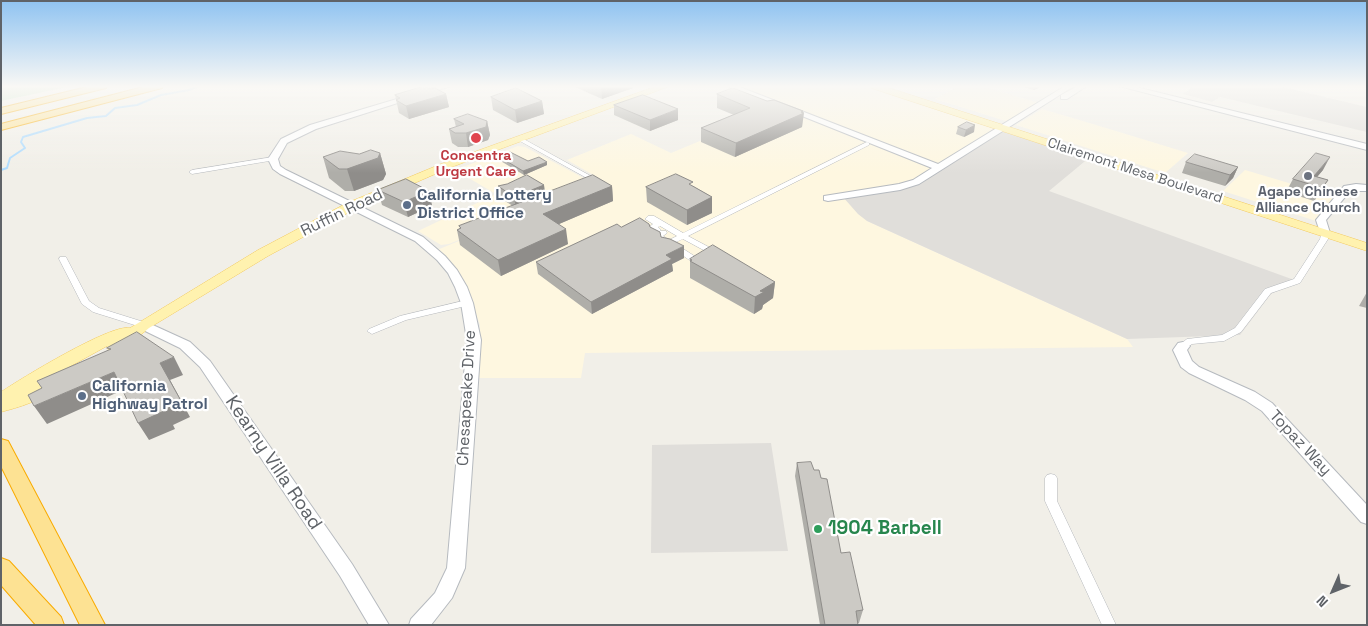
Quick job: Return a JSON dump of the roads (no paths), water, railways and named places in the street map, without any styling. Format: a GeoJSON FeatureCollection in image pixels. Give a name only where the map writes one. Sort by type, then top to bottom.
{"type":"FeatureCollection","features":[{"type":"Feature","properties":{"kind":"highway"},"geometry":{"type":"LineString","coordinates":[[1,121],[23,115]]}},
{"type":"Feature","properties":{"kind":"highway"},"geometry":{"type":"LineString","coordinates":[[1,127],[49,115]]}},
{"type":"Feature","properties":{"kind":"highway"},"geometry":{"type":"LineString","coordinates":[[1,131],[50,115]]}},
{"type":"Feature","properties":{"kind":"highway"},"geometry":{"type":"LineString","coordinates":[[1,446],[93,625]]}},
{"type":"Feature","properties":{"kind":"highway"},"geometry":{"type":"LineString","coordinates":[[1,568],[52,625]]}},
{"type":"Feature","properties":{"kind":"main road","name":"Ruffin Road"},"geometry":{"type":"LineString","coordinates":[[144,325],[268,251],[351,206],[403,183],[585,115]]}},
{"type":"Feature","properties":{"kind":"main road","name":"Clairemont Mesa Boulevard"},"geometry":{"type":"LineString","coordinates":[[972,115],[1324,228],[1367,239]]}},
{"type":"Feature","properties":{"kind":"main road","name":"Clairemont Mesa Boulevard"},"geometry":{"type":"LineString","coordinates":[[977,115],[1008,126]]}},
{"type":"Feature","properties":{"kind":"main road","name":"Clairemont Mesa Boulevard"},"geometry":{"type":"LineString","coordinates":[[1324,228],[1367,247]]}},
{"type":"Feature","properties":{"kind":"main road"},"geometry":{"type":"LineString","coordinates":[[1,400],[18,388],[107,340],[144,325]]}},
{"type":"Feature","properties":{"kind":"main road"},"geometry":{"type":"LineString","coordinates":[[1,406],[26,398],[51,384],[117,346],[144,325]]}},
{"type":"Feature","properties":{"kind":"street"},"geometry":{"type":"LineString","coordinates":[[192,172],[273,159],[284,141],[312,126],[348,115]]}},
{"type":"Feature","properties":{"kind":"street"},"geometry":{"type":"LineString","coordinates":[[806,115],[940,168]]}},
{"type":"Feature","properties":{"kind":"street"},"geometry":{"type":"LineString","coordinates":[[828,198],[909,184],[940,168],[1008,126],[1021,115]]}},
{"type":"Feature","properties":{"kind":"street"},"geometry":{"type":"LineString","coordinates":[[1008,126],[1025,122],[1036,115]]}},
{"type":"Feature","properties":{"kind":"street"},"geometry":{"type":"LineString","coordinates":[[1244,115],[1367,147]]}},
{"type":"Feature","properties":{"kind":"street"},"geometry":{"type":"LineString","coordinates":[[520,139],[596,181]]}},
{"type":"Feature","properties":{"kind":"street"},"geometry":{"type":"LineString","coordinates":[[667,244],[867,144]]}},
{"type":"Feature","properties":{"kind":"street","name":"Chesapeake Drive"},"geometry":{"type":"LineString","coordinates":[[273,159],[276,166],[283,172],[419,239],[441,258],[453,272],[467,303],[474,340],[456,568],[452,585],[441,602],[418,625]]}},
{"type":"Feature","properties":{"kind":"street"},"geometry":{"type":"LineString","coordinates":[[1183,346],[1190,341],[1224,338],[1238,330],[1268,292],[1297,281],[1324,238],[1322,219],[1347,188],[1367,188]]}},
{"type":"Feature","properties":{"kind":"street"},"geometry":{"type":"LineString","coordinates":[[651,218],[716,253],[699,262],[667,244],[659,237],[655,237],[663,233],[657,234],[653,232],[657,230],[653,227],[658,224],[649,219],[651,218]]}},
{"type":"Feature","properties":{"kind":"street"},"geometry":{"type":"LineString","coordinates":[[63,259],[86,302],[96,310],[144,325]]}},
{"type":"Feature","properties":{"kind":"street"},"geometry":{"type":"LineString","coordinates":[[372,331],[404,318],[467,303]]}},
{"type":"Feature","properties":{"kind":"street","name":"Kearny Villa Road"},"geometry":{"type":"LineString","coordinates":[[144,325],[182,342],[191,348],[205,364],[335,554],[380,625]]}},
{"type":"Feature","properties":{"kind":"street","name":"Topaz Way"},"geometry":{"type":"LineString","coordinates":[[1183,346],[1180,350],[1182,356],[1194,370],[1250,396],[1267,407],[1367,518]]}},
{"type":"Feature","properties":{"kind":"street"},"geometry":{"type":"LineString","coordinates":[[1051,478],[1051,501],[1109,625]]}},
{"type":"Feature","properties":{"kind":"waterway"},"geometry":{"type":"LineString","coordinates":[[1,170],[7,168],[10,158],[25,148],[21,142],[23,137],[87,118],[107,115]]}},
{"type":"Feature","properties":{"kind":"place","name":"Concentra Urgent Care"},"geometry":{"type":"Point","coordinates":[476,138]}},
{"type":"Feature","properties":{"kind":"place","name":"Agape Chinese Alliance Church"},"geometry":{"type":"Point","coordinates":[1308,176]}},
{"type":"Feature","properties":{"kind":"place","name":"California Lottery District Office"},"geometry":{"type":"Point","coordinates":[407,205]}},
{"type":"Feature","properties":{"kind":"place","name":"California Highway Patrol"},"geometry":{"type":"Point","coordinates":[82,396]}},
{"type":"Feature","properties":{"kind":"place","name":"1904 Barbell"},"geometry":{"type":"Point","coordinates":[818,529]}}]}
